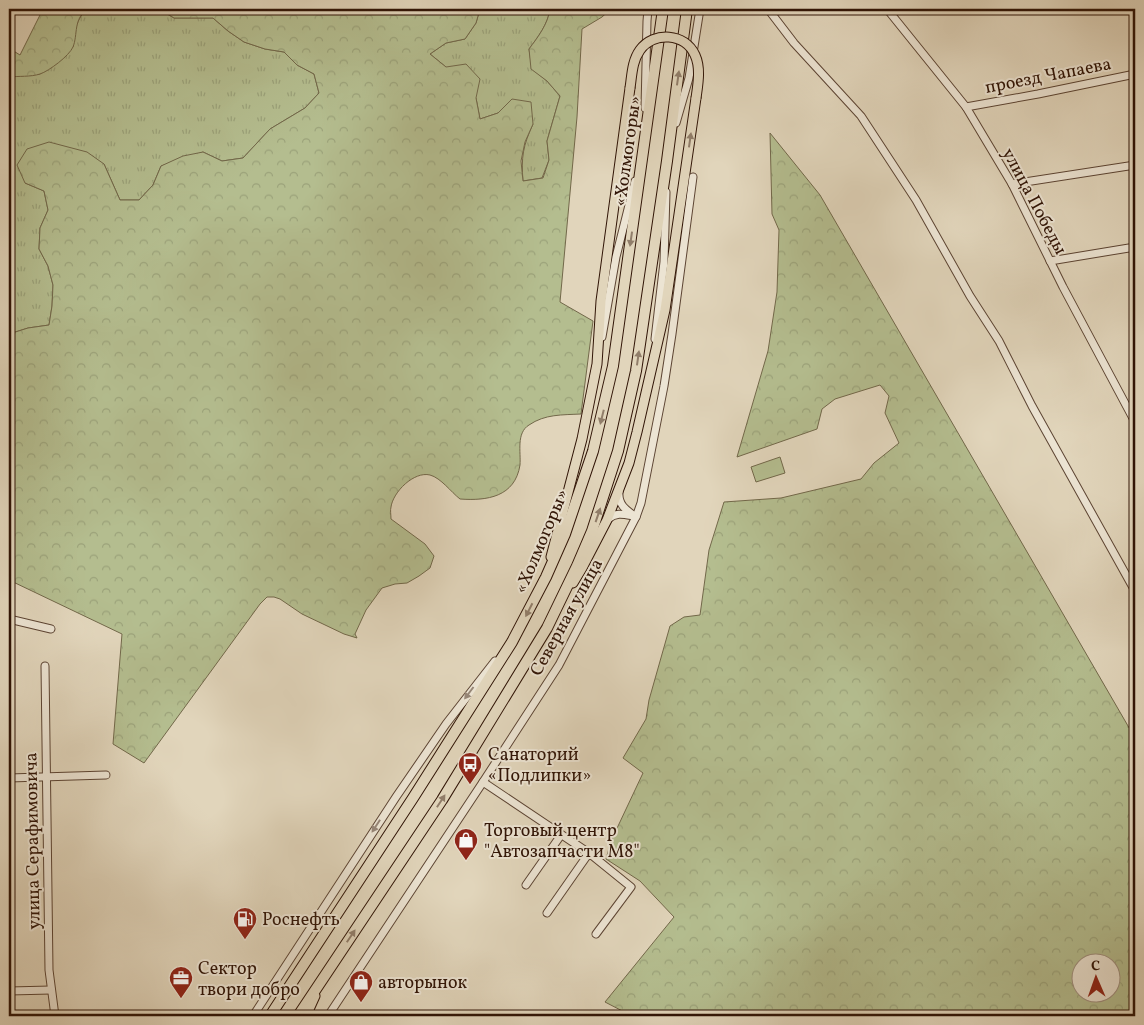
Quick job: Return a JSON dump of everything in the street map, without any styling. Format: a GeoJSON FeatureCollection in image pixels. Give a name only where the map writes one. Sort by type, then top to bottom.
{"type":"FeatureCollection","features":[{"type":"Feature","properties":{"kind":"highway","name":"«Холмогоры»"},"geometry":{"type":"LineString","coordinates":[[270,1016],[413,798],[512,642],[546,577],[565,534],[594,451],[604,410],[618,332],[663,9]]}},
{"type":"Feature","properties":{"kind":"highway"},"geometry":{"type":"LineString","coordinates":[[298,1016],[442,800],[542,636],[558,608],[592,532],[608,486],[622,436],[636,371],[687,9]]}},
{"type":"Feature","properties":{"kind":"main road"},"geometry":{"type":"LineString","coordinates":[[546,577],[582,439],[597,364],[601,301],[635,60],[640,50],[648,42],[657,38],[678,38],[686,42],[696,56],[699,76],[665,310],[629,463],[606,520],[582,568],[558,608]]}},
{"type":"Feature","properties":{"kind":"main road"},"geometry":{"type":"LineString","coordinates":[[306,1016],[324,976]]}},
{"type":"Feature","properties":{"kind":"street"},"geometry":{"type":"LineString","coordinates":[[645,140],[648,9]]}},
{"type":"Feature","properties":{"kind":"street"},"geometry":{"type":"LineString","coordinates":[[669,147],[689,78],[700,9]]}},
{"type":"Feature","properties":{"kind":"street"},"geometry":{"type":"LineString","coordinates":[[768,9],[794,43],[861,116],[916,200],[970,296],[998,341],[1135,591]]}},
{"type":"Feature","properties":{"kind":"street","name":"улица Победы"},"geometry":{"type":"LineString","coordinates":[[887,9],[966,107],[1012,184],[1050,261],[1135,422]]}},
{"type":"Feature","properties":{"kind":"street","name":"проезд Чапаева"},"geometry":{"type":"LineString","coordinates":[[966,107],[1135,74]]}},
{"type":"Feature","properties":{"kind":"street"},"geometry":{"type":"LineString","coordinates":[[597,364],[616,257],[630,196],[642,156]]}},
{"type":"Feature","properties":{"kind":"street"},"geometry":{"type":"LineString","coordinates":[[652,366],[664,262],[667,161]]}},
{"type":"Feature","properties":{"kind":"street"},"geometry":{"type":"LineString","coordinates":[[1012,184],[1135,165]]}},
{"type":"Feature","properties":{"kind":"street","name":"Северная улица"},"geometry":{"type":"LineString","coordinates":[[328,1016],[559,665],[636,516],[641,503],[664,386],[693,177]]}},
{"type":"Feature","properties":{"kind":"street"},"geometry":{"type":"LineString","coordinates":[[1050,261],[1135,247]]}},
{"type":"Feature","properties":{"kind":"street"},"geometry":{"type":"LineString","coordinates":[[619,490],[618,500],[623,508],[636,516]]}},
{"type":"Feature","properties":{"kind":"street"},"geometry":{"type":"LineString","coordinates":[[606,520],[612,515],[619,513],[636,516]]}},
{"type":"Feature","properties":{"kind":"street"},"geometry":{"type":"LineString","coordinates":[[9,619],[51,630]]}},
{"type":"Feature","properties":{"kind":"street"},"geometry":{"type":"LineString","coordinates":[[253,1016],[446,724],[478,681],[512,642]]}},
{"type":"Feature","properties":{"kind":"street","name":"улица Серафимовича"},"geometry":{"type":"LineString","coordinates":[[45,666],[49,970],[55,1016]]}},
{"type":"Feature","properties":{"kind":"street"},"geometry":{"type":"LineString","coordinates":[[9,778],[106,775]]}},
{"type":"Feature","properties":{"kind":"street"},"geometry":{"type":"LineString","coordinates":[[483,782],[589,853],[632,887],[596,934]]}},
{"type":"Feature","properties":{"kind":"street"},"geometry":{"type":"LineString","coordinates":[[526,884],[561,835]]}},
{"type":"Feature","properties":{"kind":"street"},"geometry":{"type":"LineString","coordinates":[[547,913],[589,853]]}},
{"type":"Feature","properties":{"kind":"street"},"geometry":{"type":"LineString","coordinates":[[9,991],[52,990]]}},
{"type":"Feature","properties":{"kind":"green space"},"geometry":{"type":"Polygon","coordinates":[[[43,9],[88,9],[80,17],[71,51],[63,59],[40,74],[9,77],[9,39],[12,50],[20,55],[43,9]]]}},
{"type":"Feature","properties":{"kind":"green space"},"geometry":{"type":"Polygon","coordinates":[[[88,9],[159,9],[174,18],[213,18],[244,42],[265,49],[284,52],[297,65],[314,74],[319,93],[305,108],[270,129],[243,158],[222,161],[203,152],[161,166],[153,185],[139,200],[120,200],[104,164],[25,183],[44,191],[48,210],[40,228],[39,249],[48,266],[53,285],[52,306],[49,325],[28,328],[9,334],[9,77],[40,74],[73,47],[78,21],[88,9]]]}},
{"type":"Feature","properties":{"kind":"green space"},"geometry":{"type":"Polygon","coordinates":[[[159,9],[480,9],[476,23],[465,39],[446,43],[430,54],[446,67],[466,64],[480,79],[476,98],[480,119],[498,113],[512,99],[531,102],[533,124],[525,142],[521,161],[523,181],[543,178],[549,160],[547,141],[560,96],[547,81],[531,69],[529,49],[545,25],[550,9],[611,9],[582,29],[577,117],[560,302],[593,321],[581,414],[547,417],[535,421],[525,428],[520,443],[520,465],[517,476],[506,490],[498,495],[490,498],[460,499],[442,482],[430,475],[417,476],[411,479],[400,489],[393,501],[391,519],[425,544],[434,556],[430,568],[407,583],[382,588],[366,610],[355,634],[357,638],[344,634],[302,614],[280,599],[267,597],[144,763],[113,744],[122,634],[9,580],[9,334],[28,328],[49,325],[53,285],[48,266],[39,249],[40,228],[48,210],[44,191],[25,183],[17,165],[27,149],[49,142],[87,152],[104,164],[120,200],[139,200],[153,185],[161,166],[183,156],[203,152],[222,161],[243,158],[270,129],[305,108],[319,93],[314,74],[297,65],[284,52],[265,49],[244,42],[213,18],[174,18],[159,9]]]}},
{"type":"Feature","properties":{"kind":"green space"},"geometry":{"type":"Polygon","coordinates":[[[480,9],[550,9],[545,25],[529,49],[532,69],[547,81],[560,96],[547,141],[549,160],[542,178],[523,181],[522,165],[524,152],[533,124],[512,99],[498,113],[480,119],[476,98],[446,67],[430,54],[446,43],[465,39],[476,23],[480,9]]]}},
{"type":"Feature","properties":{"kind":"green space"},"geometry":{"type":"Polygon","coordinates":[[[770,133],[820,195],[1135,738],[1135,1016],[803,1016],[801,1012],[793,1016],[632,1016],[605,1002],[674,917],[640,881],[606,859],[611,841],[643,773],[623,758],[646,719],[649,700],[670,626],[684,617],[700,615],[709,550],[724,502],[781,498],[861,479],[874,463],[899,443],[885,413],[889,396],[880,385],[835,399],[822,409],[817,429],[737,457],[768,351],[777,292],[779,230],[772,214],[770,133]]]}},
{"type":"Feature","properties":{"kind":"green space"},"geometry":{"type":"Polygon","coordinates":[[[780,457],[785,473],[756,482],[751,467],[780,457]]]}},
{"type":"Feature","properties":{"kind":"place","name":"Санаторий «Подлипки»"},"geometry":{"type":"Point","coordinates":[470,785]}},
{"type":"Feature","properties":{"kind":"place","name":"Торговый центр \"Автозапчасти М8\""},"geometry":{"type":"Point","coordinates":[466,861]}},
{"type":"Feature","properties":{"kind":"place","name":"Роснефть"},"geometry":{"type":"Point","coordinates":[245,940]}},
{"type":"Feature","properties":{"kind":"place","name":"Сектор твори добро"},"geometry":{"type":"Point","coordinates":[181,999]}},
{"type":"Feature","properties":{"kind":"place","name":"авторынок"},"geometry":{"type":"Point","coordinates":[361,1003]}}]}
